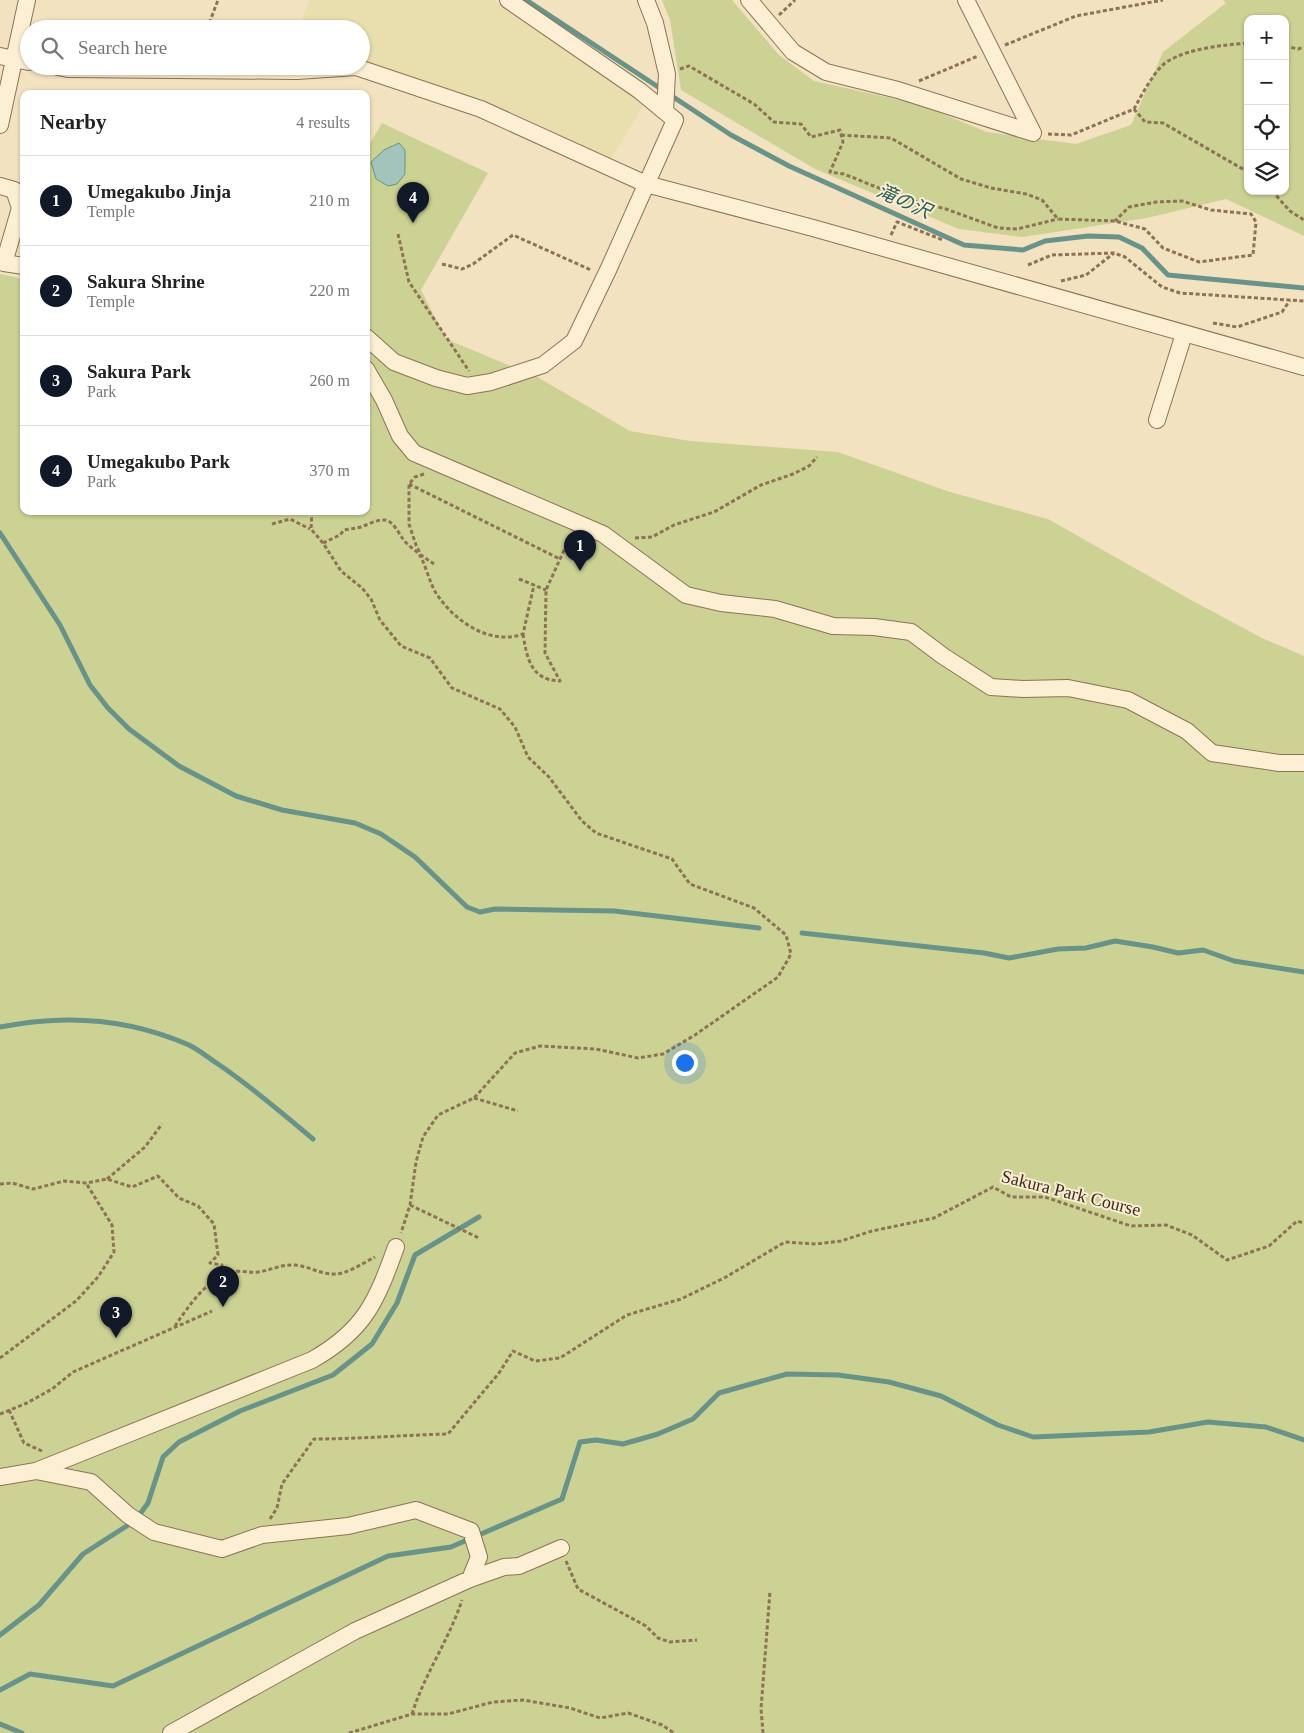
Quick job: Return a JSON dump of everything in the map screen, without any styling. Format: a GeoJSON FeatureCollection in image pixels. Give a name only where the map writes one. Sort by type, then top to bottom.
{"type":"FeatureCollection","features":[{"type":"Feature","properties":{"kind":"street"},"geometry":{"type":"LineString","coordinates":[[22,20],[26,0]]}},
{"type":"Feature","properties":{"kind":"street"},"geometry":{"type":"LineString","coordinates":[[370,341],[394,362],[436,378],[467,386],[542,365],[574,341],[675,120],[665,108],[508,0]]}},
{"type":"Feature","properties":{"kind":"street"},"geometry":{"type":"LineString","coordinates":[[646,0],[655,23],[667,77],[665,108]]}},
{"type":"Feature","properties":{"kind":"street"},"geometry":{"type":"LineString","coordinates":[[750,0],[793,52],[826,72],[898,90],[1033,133]]}},
{"type":"Feature","properties":{"kind":"street"},"geometry":{"type":"LineString","coordinates":[[966,0],[1033,133]]}},
{"type":"Feature","properties":{"kind":"street"},"geometry":{"type":"LineString","coordinates":[[0,125],[20,32]]}},
{"type":"Feature","properties":{"kind":"street"},"geometry":{"type":"LineString","coordinates":[[370,72],[481,110],[646,184],[1304,367]]}},
{"type":"Feature","properties":{"kind":"street"},"geometry":{"type":"LineString","coordinates":[[0,186],[14,190],[20,208],[4,263],[20,265]]}},
{"type":"Feature","properties":{"kind":"street"},"geometry":{"type":"LineString","coordinates":[[1157,420],[1189,336]]}},
{"type":"Feature","properties":{"kind":"street"},"geometry":{"type":"LineString","coordinates":[[370,376],[384,400],[400,436],[414,453],[603,534],[686,595],[721,603],[774,609],[833,626],[911,632],[943,656],[991,687],[1023,689],[1068,688],[1128,700],[1187,731],[1212,753],[1279,763],[1304,763]]}},
{"type":"Feature","properties":{"kind":"street"},"geometry":{"type":"LineString","coordinates":[[0,1477],[36,1471],[60,1462],[312,1360],[335,1347],[358,1327],[374,1302],[396,1247]]}},
{"type":"Feature","properties":{"kind":"street"},"geometry":{"type":"LineString","coordinates":[[36,1471],[91,1482],[128,1515],[154,1532],[222,1549],[262,1535],[348,1526],[416,1510],[470,1531],[479,1557],[470,1578]]}},
{"type":"Feature","properties":{"kind":"street"},"geometry":{"type":"LineString","coordinates":[[172,1733],[355,1631],[470,1578],[504,1567],[520,1566],[561,1548]]}},
{"type":"Feature","properties":{"kind":"path"},"geometry":{"type":"LineString","coordinates":[[210,20],[218,0]]}},
{"type":"Feature","properties":{"kind":"path"},"geometry":{"type":"LineString","coordinates":[[770,23],[795,0]]}},
{"type":"Feature","properties":{"kind":"path"},"geometry":{"type":"LineString","coordinates":[[898,90],[1076,16],[1163,0]]}},
{"type":"Feature","properties":{"kind":"path"},"geometry":{"type":"LineString","coordinates":[[1033,133],[1071,135],[1134,109],[1160,68],[1180,55],[1222,45],[1244,43]]}},
{"type":"Feature","properties":{"kind":"path"},"geometry":{"type":"LineString","coordinates":[[1289,47],[1298,49],[1304,47]]}},
{"type":"Feature","properties":{"kind":"path"},"geometry":{"type":"LineString","coordinates":[[667,77],[689,66],[754,104],[774,122],[801,124],[811,137],[840,130],[842,142],[830,172],[844,174],[906,199],[946,209],[998,228],[1017,229],[1058,219],[1116,221],[1145,229],[1163,248],[1199,262],[1253,254],[1256,222],[1251,214],[1211,210],[1182,201],[1156,202],[1129,207],[1116,221]]}},
{"type":"Feature","properties":{"kind":"path"},"geometry":{"type":"LineString","coordinates":[[1134,109],[1145,122],[1162,123],[1244,170]]}},
{"type":"Feature","properties":{"kind":"path"},"geometry":{"type":"LineString","coordinates":[[841,135],[891,138],[961,179],[991,188],[1026,194],[1042,200],[1058,219]]}},
{"type":"Feature","properties":{"kind":"path"},"geometry":{"type":"LineString","coordinates":[[1276,195],[1290,211],[1304,220]]}},
{"type":"Feature","properties":{"kind":"path"},"geometry":{"type":"LineString","coordinates":[[885,249],[897,222],[943,240]]}},
{"type":"Feature","properties":{"kind":"path"},"geometry":{"type":"LineString","coordinates":[[398,234],[409,282],[478,384]]}},
{"type":"Feature","properties":{"kind":"path"},"geometry":{"type":"LineString","coordinates":[[442,264],[462,268],[474,264],[514,235],[605,276]]}},
{"type":"Feature","properties":{"kind":"path"},"geometry":{"type":"LineString","coordinates":[[1054,282],[1086,275],[1114,253]]}},
{"type":"Feature","properties":{"kind":"path"},"geometry":{"type":"LineString","coordinates":[[1028,265],[1052,256],[1114,253],[1125,257],[1162,287],[1180,293],[1304,301]]}},
{"type":"Feature","properties":{"kind":"path"},"geometry":{"type":"LineString","coordinates":[[1189,336],[1206,322],[1238,327],[1282,312],[1290,300]]}},
{"type":"Feature","properties":{"kind":"path"},"geometry":{"type":"LineString","coordinates":[[614,542],[652,537],[674,524],[714,512],[761,485],[801,470],[817,457]]}},
{"type":"Feature","properties":{"kind":"path"},"geometry":{"type":"LineString","coordinates":[[447,466],[416,477],[410,484],[409,524],[426,573],[436,593],[453,614],[483,634],[511,638],[523,634]]}},
{"type":"Feature","properties":{"kind":"path"},"geometry":{"type":"LineString","coordinates":[[410,484],[560,559]]}},
{"type":"Feature","properties":{"kind":"path"},"geometry":{"type":"LineString","coordinates":[[311,529],[312,515]]}},
{"type":"Feature","properties":{"kind":"path"},"geometry":{"type":"LineString","coordinates":[[175,1326],[196,1298],[221,1275],[235,1271],[251,1273],[283,1264],[332,1274],[340,1273],[396,1247],[410,1205],[416,1162],[423,1137],[438,1115],[474,1098],[515,1054],[540,1046],[596,1049],[638,1058],[663,1054],[695,1035],[778,977],[791,954],[786,935],[754,908],[690,884],[672,859],[596,833],[582,821],[549,777],[528,757],[515,727],[500,709],[452,688],[430,658],[401,646],[380,620],[371,598],[341,571],[323,543],[311,529],[290,519],[272,524]]}},
{"type":"Feature","properties":{"kind":"path"},"geometry":{"type":"LineString","coordinates":[[323,543],[340,535],[344,530],[384,520],[391,522],[407,544],[434,564]]}},
{"type":"Feature","properties":{"kind":"path"},"geometry":{"type":"LineString","coordinates":[[534,585],[523,634],[530,665],[539,675],[548,680],[560,680],[544,653],[546,590],[576,523]]}},
{"type":"Feature","properties":{"kind":"path"},"geometry":{"type":"LineString","coordinates":[[519,579],[546,590]]}},
{"type":"Feature","properties":{"kind":"path"},"geometry":{"type":"LineString","coordinates":[[474,1098],[518,1111]]}},
{"type":"Feature","properties":{"kind":"path"},"geometry":{"type":"LineString","coordinates":[[0,1184],[12,1183],[33,1188],[64,1181],[86,1184],[107,1179],[145,1147],[162,1124]]}},
{"type":"Feature","properties":{"kind":"path"},"geometry":{"type":"LineString","coordinates":[[107,1179],[132,1187],[158,1176],[179,1198],[198,1206],[214,1224],[218,1255],[210,1262],[222,1265],[221,1275]]}},
{"type":"Feature","properties":{"kind":"path"},"geometry":{"type":"LineString","coordinates":[[0,1358],[76,1301],[98,1277],[114,1252],[112,1225],[86,1184]]}},
{"type":"Feature","properties":{"kind":"path","name":"Sakura Park Course"},"geometry":{"type":"LineString","coordinates":[[262,1535],[277,1508],[282,1484],[314,1439],[365,1439],[394,1435],[448,1434],[499,1373],[513,1351],[535,1361],[560,1358],[627,1315],[681,1299],[726,1277],[785,1242],[816,1244],[841,1241],[872,1231],[934,1218],[993,1187],[1011,1197],[1045,1197],[1131,1226],[1166,1225],[1192,1235],[1227,1260],[1268,1246],[1297,1221],[1304,1223]]}},
{"type":"Feature","properties":{"kind":"path"},"geometry":{"type":"LineString","coordinates":[[410,1205],[478,1238]]}},
{"type":"Feature","properties":{"kind":"path"},"geometry":{"type":"LineString","coordinates":[[0,1414],[52,1389],[72,1372],[212,1311]]}},
{"type":"Feature","properties":{"kind":"path"},"geometry":{"type":"LineString","coordinates":[[9,1410],[24,1443],[51,1454],[60,1462]]}},
{"type":"Feature","properties":{"kind":"path"},"geometry":{"type":"LineString","coordinates":[[561,1548],[578,1589],[646,1626],[658,1638],[670,1642],[697,1640]]}},
{"type":"Feature","properties":{"kind":"path"},"geometry":{"type":"LineString","coordinates":[[412,1714],[416,1700],[455,1622],[470,1578]]}},
{"type":"Feature","properties":{"kind":"path"},"geometry":{"type":"LineString","coordinates":[[763,1733],[761,1708],[770,1591]]}},
{"type":"Feature","properties":{"kind":"path"},"geometry":{"type":"LineString","coordinates":[[349,1733],[412,1714],[448,1714],[493,1702],[523,1700],[570,1708],[600,1718],[628,1713],[662,1725],[674,1733]]}},
{"type":"Feature","properties":{"kind":"shaded area"},"geometry":{"type":"Polygon","coordinates":[[[310,0],[494,0],[644,104],[611,159],[483,102],[370,64],[370,20],[302,20],[310,0]]]}},
{"type":"Feature","properties":{"kind":"green space"},"geometry":{"type":"Polygon","coordinates":[[[662,0],[732,0],[779,55],[814,81],[918,104],[987,132],[1076,144],[1131,125],[1163,52],[1226,3],[1223,0],[1304,0],[1304,236],[1226,199],[1147,218],[1023,237],[959,229],[815,169],[681,90],[670,20],[662,0]]]}},
{"type":"Feature","properties":{"kind":"green space"},"geometry":{"type":"Polygon","coordinates":[[[382,123],[488,173],[421,290],[446,339],[539,378],[630,431],[690,441],[838,452],[950,492],[1048,519],[1262,638],[1304,656],[1304,1733],[0,1733],[0,274],[20,278],[20,515],[370,515],[370,143],[382,123]]]}},
{"type":"Feature","properties":{"kind":"water"},"geometry":{"type":"Polygon","coordinates":[[[399,143],[405,150],[405,174],[397,184],[388,186],[376,179],[371,162],[384,150],[399,143]]]}},
{"type":"Feature","properties":{"kind":"waterway","name":"滝の沢"},"geometry":{"type":"LineString","coordinates":[[526,0],[731,135],[789,166],[964,245],[1023,250],[1045,241],[1088,236],[1119,237],[1142,248],[1168,275],[1304,288]]}},
{"type":"Feature","properties":{"kind":"waterway"},"geometry":{"type":"LineString","coordinates":[[0,533],[60,625],[90,685],[108,708],[129,729],[179,766],[236,796],[282,810],[355,823],[381,834],[415,857],[467,907],[480,912],[495,909],[614,911],[759,928]]}},
{"type":"Feature","properties":{"kind":"waterway"},"geometry":{"type":"LineString","coordinates":[[802,933],[984,953],[1009,958],[1058,949],[1086,948],[1115,941],[1178,953],[1203,950],[1234,961],[1304,972]]}},
{"type":"Feature","properties":{"kind":"waterway"},"geometry":{"type":"LineString","coordinates":[[0,1027],[48,1021],[96,1021],[120,1024],[166,1036],[189,1045],[204,1054],[267,1100],[313,1139]]}},
{"type":"Feature","properties":{"kind":"waterway"},"geometry":{"type":"LineString","coordinates":[[140,1514],[148,1503],[163,1457],[179,1442],[240,1411],[333,1375],[372,1344],[397,1303],[415,1255],[479,1217]]}},
{"type":"Feature","properties":{"kind":"waterway"},"geometry":{"type":"LineString","coordinates":[[0,1690],[30,1674],[113,1686],[388,1556],[451,1547],[562,1499],[580,1442],[596,1440],[623,1444],[658,1434],[693,1419],[719,1393],[787,1374],[838,1375],[889,1382],[941,1396],[998,1425],[1033,1437],[1149,1432],[1208,1422],[1266,1427],[1304,1440]]}},
{"type":"Feature","properties":{"kind":"waterway"},"geometry":{"type":"LineString","coordinates":[[0,1635],[39,1605],[83,1554],[133,1522]]}},
{"type":"Feature","properties":{"kind":"waterway"},"geometry":{"type":"LineString","coordinates":[[0,1724],[22,1733]]}},
{"type":"Feature","properties":{"kind":"place","name":"Umegakubo Park"},"geometry":{"type":"Point","coordinates":[413,223]}},
{"type":"Feature","properties":{"kind":"place","name":"Umegakubo Jinja"},"geometry":{"type":"Point","coordinates":[580,571]}},
{"type":"Feature","properties":{"kind":"place","name":"Sakura Shrine"},"geometry":{"type":"Point","coordinates":[223,1307]}},
{"type":"Feature","properties":{"kind":"place","name":"Sakura Park"},"geometry":{"type":"Point","coordinates":[116,1338]}}]}
